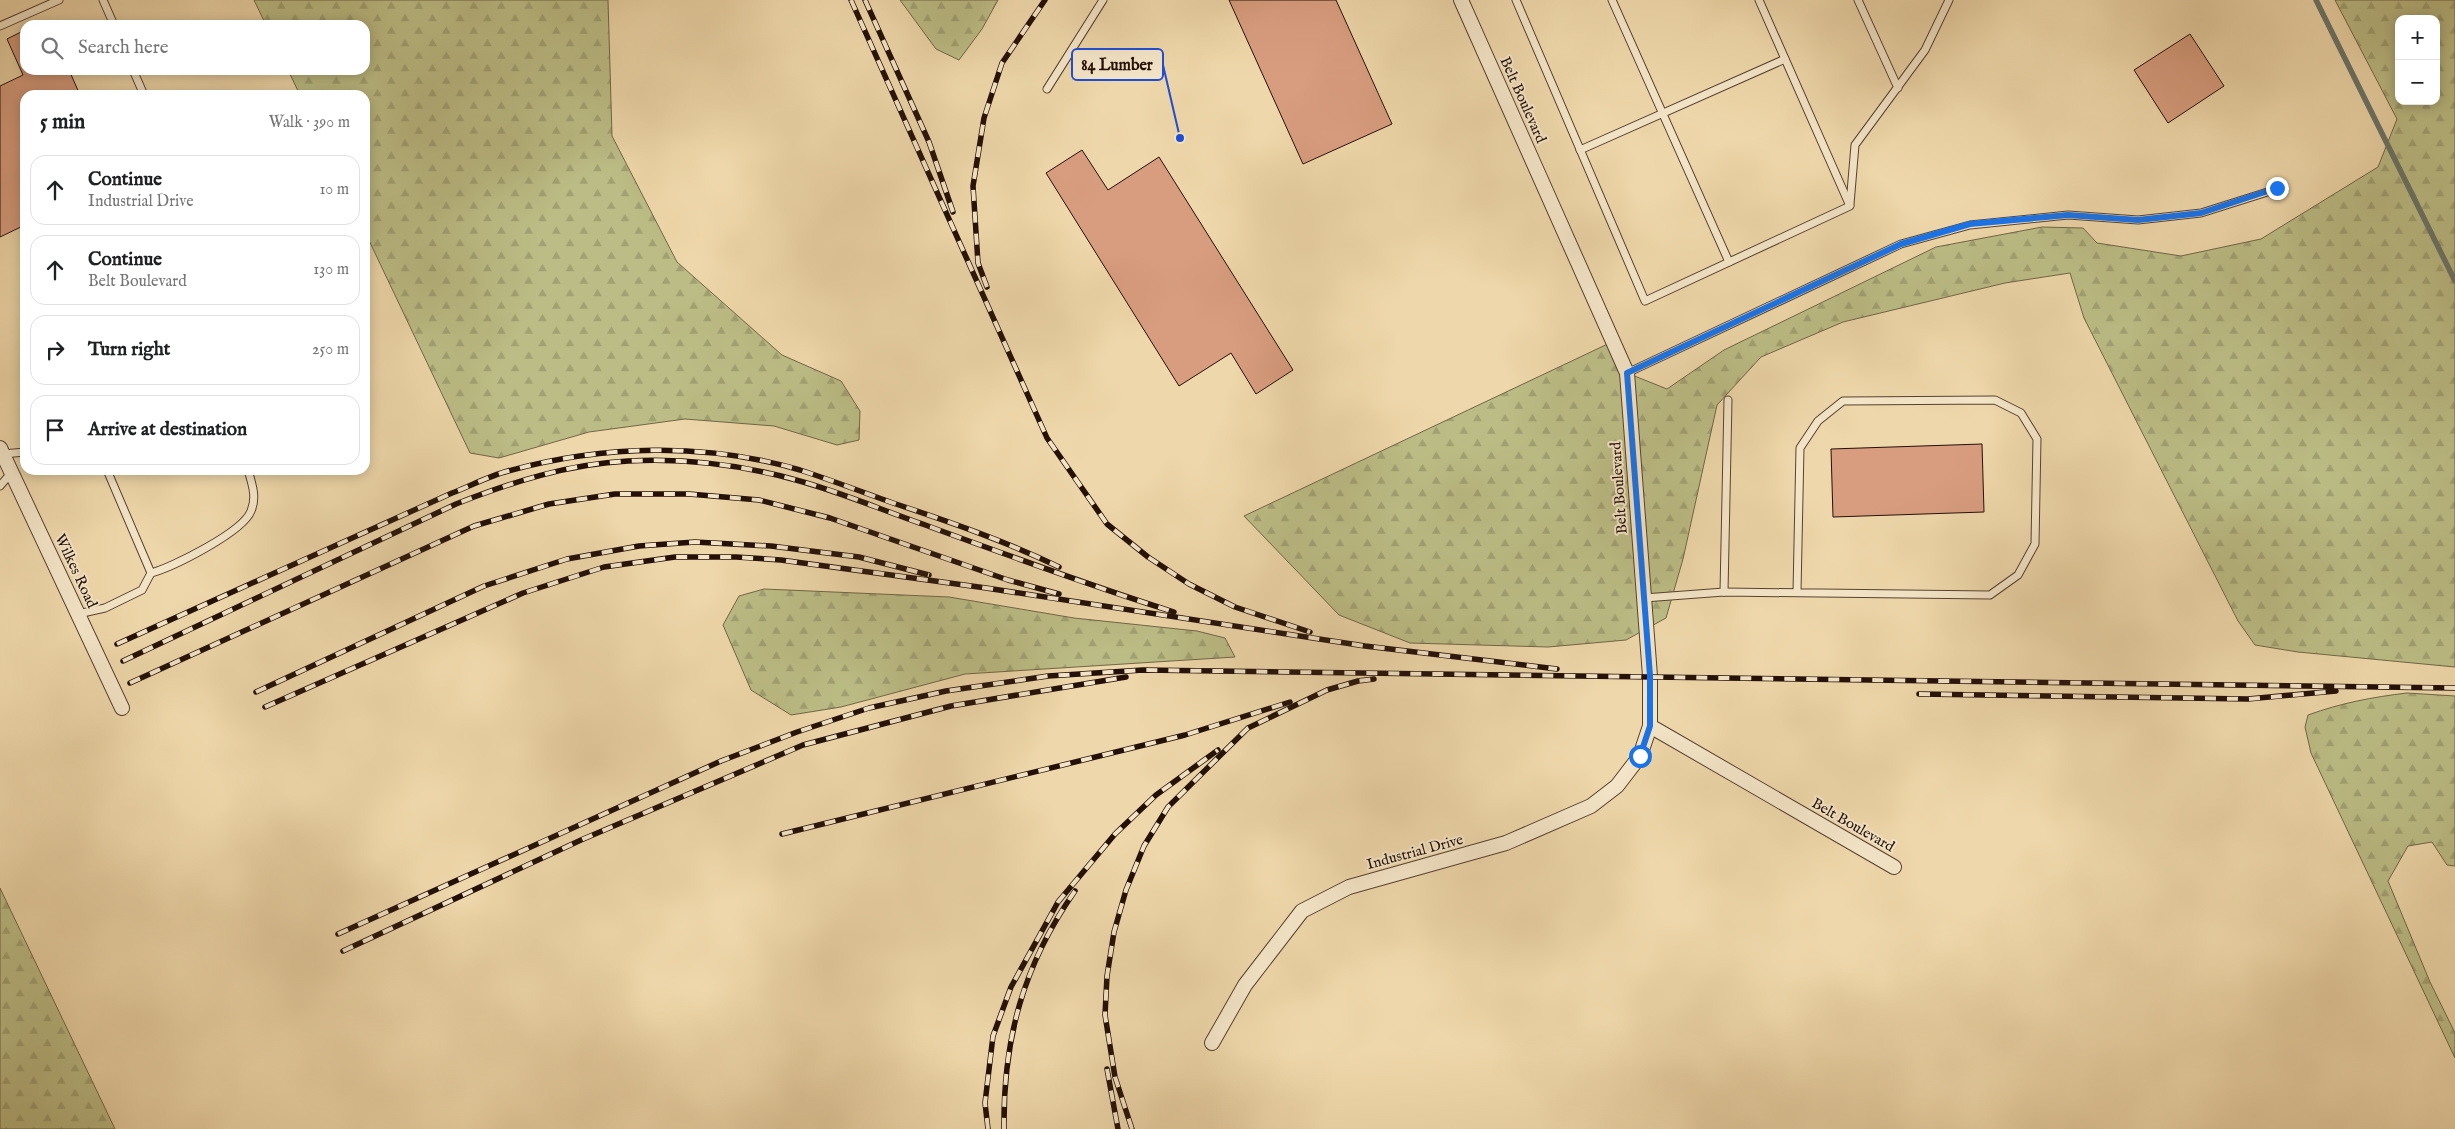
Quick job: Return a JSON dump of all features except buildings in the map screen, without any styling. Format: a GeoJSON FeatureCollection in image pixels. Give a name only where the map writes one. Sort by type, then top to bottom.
{"type":"FeatureCollection","features":[{"type":"Feature","properties":{"kind":"street","name":"Belt Boulevard"},"geometry":{"type":"LineString","coordinates":[[1461,0],[1627,373],[1650,676],[1650,726],[1894,867]]}},
{"type":"Feature","properties":{"kind":"street","name":"Wilkes Road"},"geometry":{"type":"LineString","coordinates":[[2,451],[122,708]]}},
{"type":"Feature","properties":{"kind":"street","name":"Industrial Drive"},"geometry":{"type":"LineString","coordinates":[[1212,1043],[1245,985],[1302,911],[1348,887],[1506,843],[1591,806],[1617,786],[1640,756],[1650,726]]}},
{"type":"Feature","properties":{"kind":"lane"},"geometry":{"type":"LineString","coordinates":[[0,26],[59,0]]}},
{"type":"Feature","properties":{"kind":"lane"},"geometry":{"type":"LineString","coordinates":[[103,0],[112,20]]}},
{"type":"Feature","properties":{"kind":"lane"},"geometry":{"type":"LineString","coordinates":[[1047,89],[1103,0]]}},
{"type":"Feature","properties":{"kind":"lane"},"geometry":{"type":"LineString","coordinates":[[1516,0],[1645,301],[1850,206]]}},
{"type":"Feature","properties":{"kind":"lane"},"geometry":{"type":"LineString","coordinates":[[1612,0],[1729,262]]}},
{"type":"Feature","properties":{"kind":"lane"},"geometry":{"type":"LineString","coordinates":[[1759,0],[1850,206]]}},
{"type":"Feature","properties":{"kind":"lane"},"geometry":{"type":"LineString","coordinates":[[1858,0],[1898,88]]}},
{"type":"Feature","properties":{"kind":"lane"},"geometry":{"type":"LineString","coordinates":[[1850,206],[1856,145],[1925,50],[1948,1]]}},
{"type":"Feature","properties":{"kind":"lane"},"geometry":{"type":"LineString","coordinates":[[1580,150],[1785,59]]}},
{"type":"Feature","properties":{"kind":"lane"},"geometry":{"type":"LineString","coordinates":[[135,75],[142,90]]}},
{"type":"Feature","properties":{"kind":"lane"},"geometry":{"type":"LineString","coordinates":[[1627,373],[1901,244],[1970,224],[2068,215],[2138,220],[2201,213],[2277,188]]}},
{"type":"Feature","properties":{"kind":"lane"},"geometry":{"type":"LineString","coordinates":[[1724,592],[1728,400]]}},
{"type":"Feature","properties":{"kind":"lane"},"geometry":{"type":"LineString","coordinates":[[1644,598],[1724,592],[1990,595],[2018,575],[2034,544],[2037,439],[2021,413],[1995,400],[1844,401],[1818,421],[1800,448],[1797,592]]}},
{"type":"Feature","properties":{"kind":"lane"},"geometry":{"type":"LineString","coordinates":[[2,451],[20,452]]}},
{"type":"Feature","properties":{"kind":"lane"},"geometry":{"type":"LineString","coordinates":[[0,486],[12,472]]}},
{"type":"Feature","properties":{"kind":"lane"},"geometry":{"type":"LineString","coordinates":[[109,475],[151,573]]}},
{"type":"Feature","properties":{"kind":"lane"},"geometry":{"type":"LineString","coordinates":[[78,614],[104,608],[142,590],[151,573],[165,569],[235,530],[251,512],[255,491],[250,475]]}},
{"type":"Feature","properties":{"kind":"green space"},"geometry":{"type":"Polygon","coordinates":[[[254,0],[608,0],[612,136],[677,262],[782,355],[841,381],[860,411],[859,440],[837,445],[774,426],[685,419],[589,432],[499,458],[470,453],[370,243],[370,90],[298,90],[290,75],[370,75],[370,20],[264,20],[254,0]]]}},
{"type":"Feature","properties":{"kind":"green space"},"geometry":{"type":"Polygon","coordinates":[[[900,0],[998,0],[982,29],[959,60],[936,49],[900,0]]]}},
{"type":"Feature","properties":{"kind":"green space"},"geometry":{"type":"Polygon","coordinates":[[[2335,0],[2455,0],[2455,667],[2298,652],[2255,645],[2238,621],[2084,318],[2070,273],[2005,283],[1843,322],[1761,357],[1717,405],[1683,559],[1666,618],[1626,640],[1548,647],[1410,643],[1339,615],[1244,516],[1614,341],[1627,373],[1667,389],[1724,350],[1936,247],[2042,227],[2083,228],[2097,243],[2181,256],[2261,239],[2378,167],[2397,119],[2335,0]]]}},
{"type":"Feature","properties":{"kind":"green space"},"geometry":{"type":"Polygon","coordinates":[[[764,589],[949,597],[1074,618],[1197,631],[1225,638],[1235,657],[965,674],[841,707],[791,715],[751,690],[723,625],[739,596],[764,589]]]}},
{"type":"Feature","properties":{"kind":"green space"},"geometry":{"type":"Polygon","coordinates":[[[2407,693],[2455,696],[2455,866],[2447,865],[2432,842],[2408,846],[2388,881],[2430,982],[2455,1033],[2455,1058],[2311,753],[2305,727],[2308,715],[2320,711],[2357,701],[2407,693]]]}},
{"type":"Feature","properties":{"kind":"green space"},"geometry":{"type":"Polygon","coordinates":[[[0,888],[115,1129],[0,1129],[0,888]]]}},
{"type":"Feature","properties":{"kind":"waterway"},"geometry":{"type":"LineString","coordinates":[[2316,0],[2455,281]]}},
{"type":"Feature","properties":{"kind":"railway"},"geometry":{"type":"LineString","coordinates":[[851,0],[1047,438],[1107,524],[1148,557],[1189,584],[1235,607],[1310,632]]}},
{"type":"Feature","properties":{"kind":"railway"},"geometry":{"type":"LineString","coordinates":[[865,0],[929,142],[953,212]]}},
{"type":"Feature","properties":{"kind":"railway"},"geometry":{"type":"LineString","coordinates":[[987,287],[978,263],[973,186],[984,118],[1002,63],[1045,0]]}},
{"type":"Feature","properties":{"kind":"railway"},"geometry":{"type":"LineString","coordinates":[[117,644],[452,493],[494,476],[544,462],[617,452],[691,451],[764,461],[800,470],[977,532],[1059,567]]}},
{"type":"Feature","properties":{"kind":"railway"},"geometry":{"type":"LineString","coordinates":[[123,661],[456,504],[540,475],[584,466],[649,460],[713,464],[755,470],[796,480],[1174,612]]}},
{"type":"Feature","properties":{"kind":"railway"},"geometry":{"type":"LineString","coordinates":[[130,683],[474,526],[549,504],[615,494],[689,494],[759,500],[830,518],[1008,580],[1059,594]]}},
{"type":"Feature","properties":{"kind":"railway"},"geometry":{"type":"LineString","coordinates":[[256,692],[484,586],[567,559],[639,546],[695,542],[771,546],[859,557],[929,575]]}},
{"type":"Feature","properties":{"kind":"railway"},"geometry":{"type":"LineString","coordinates":[[265,707],[523,593],[604,567],[675,557],[736,557],[781,560],[986,588],[1365,646],[1557,669]]}},
{"type":"Feature","properties":{"kind":"railway"},"geometry":{"type":"LineString","coordinates":[[338,934],[721,761],[797,732],[869,708],[946,691],[1048,676],[1143,670],[2455,688]]}},
{"type":"Feature","properties":{"kind":"railway"},"geometry":{"type":"LineString","coordinates":[[343,951],[581,840],[803,745],[951,706],[1126,677]]}},
{"type":"Feature","properties":{"kind":"railway"},"geometry":{"type":"LineString","coordinates":[[1132,1129],[1115,1077],[1105,1015],[1107,976],[1114,932],[1126,890],[1144,846],[1168,807],[1248,728],[1327,690],[1358,681],[1374,679]]}},
{"type":"Feature","properties":{"kind":"railway"},"geometry":{"type":"LineString","coordinates":[[1919,694],[2248,699],[2336,691]]}},
{"type":"Feature","properties":{"kind":"railway"},"geometry":{"type":"LineString","coordinates":[[782,834],[1185,735],[1290,702]]}},
{"type":"Feature","properties":{"kind":"railway"},"geometry":{"type":"LineString","coordinates":[[988,1129],[985,1103],[993,1036],[1011,987],[1058,902],[1115,834],[1156,795],[1218,750]]}},
{"type":"Feature","properties":{"kind":"railway"},"geometry":{"type":"LineString","coordinates":[[1004,1129],[1007,1065],[1012,1034],[1020,1004],[1029,975],[1042,947],[1075,891]]}},
{"type":"Feature","properties":{"kind":"railway"},"geometry":{"type":"LineString","coordinates":[[1107,1069],[1118,1129]]}},
{"type":"Feature","properties":{"kind":"place","name":"84 Lumber"},"geometry":{"type":"Point","coordinates":[1180,138]}},
{"type":"Feature","properties":{"kind":"route"},"geometry":{"type":"LineString","coordinates":[[1640,756],[1650,726],[1650,676],[1627,373],[1901,244],[1970,224],[2068,215],[2138,220],[2201,213],[2277,188]]}}]}
